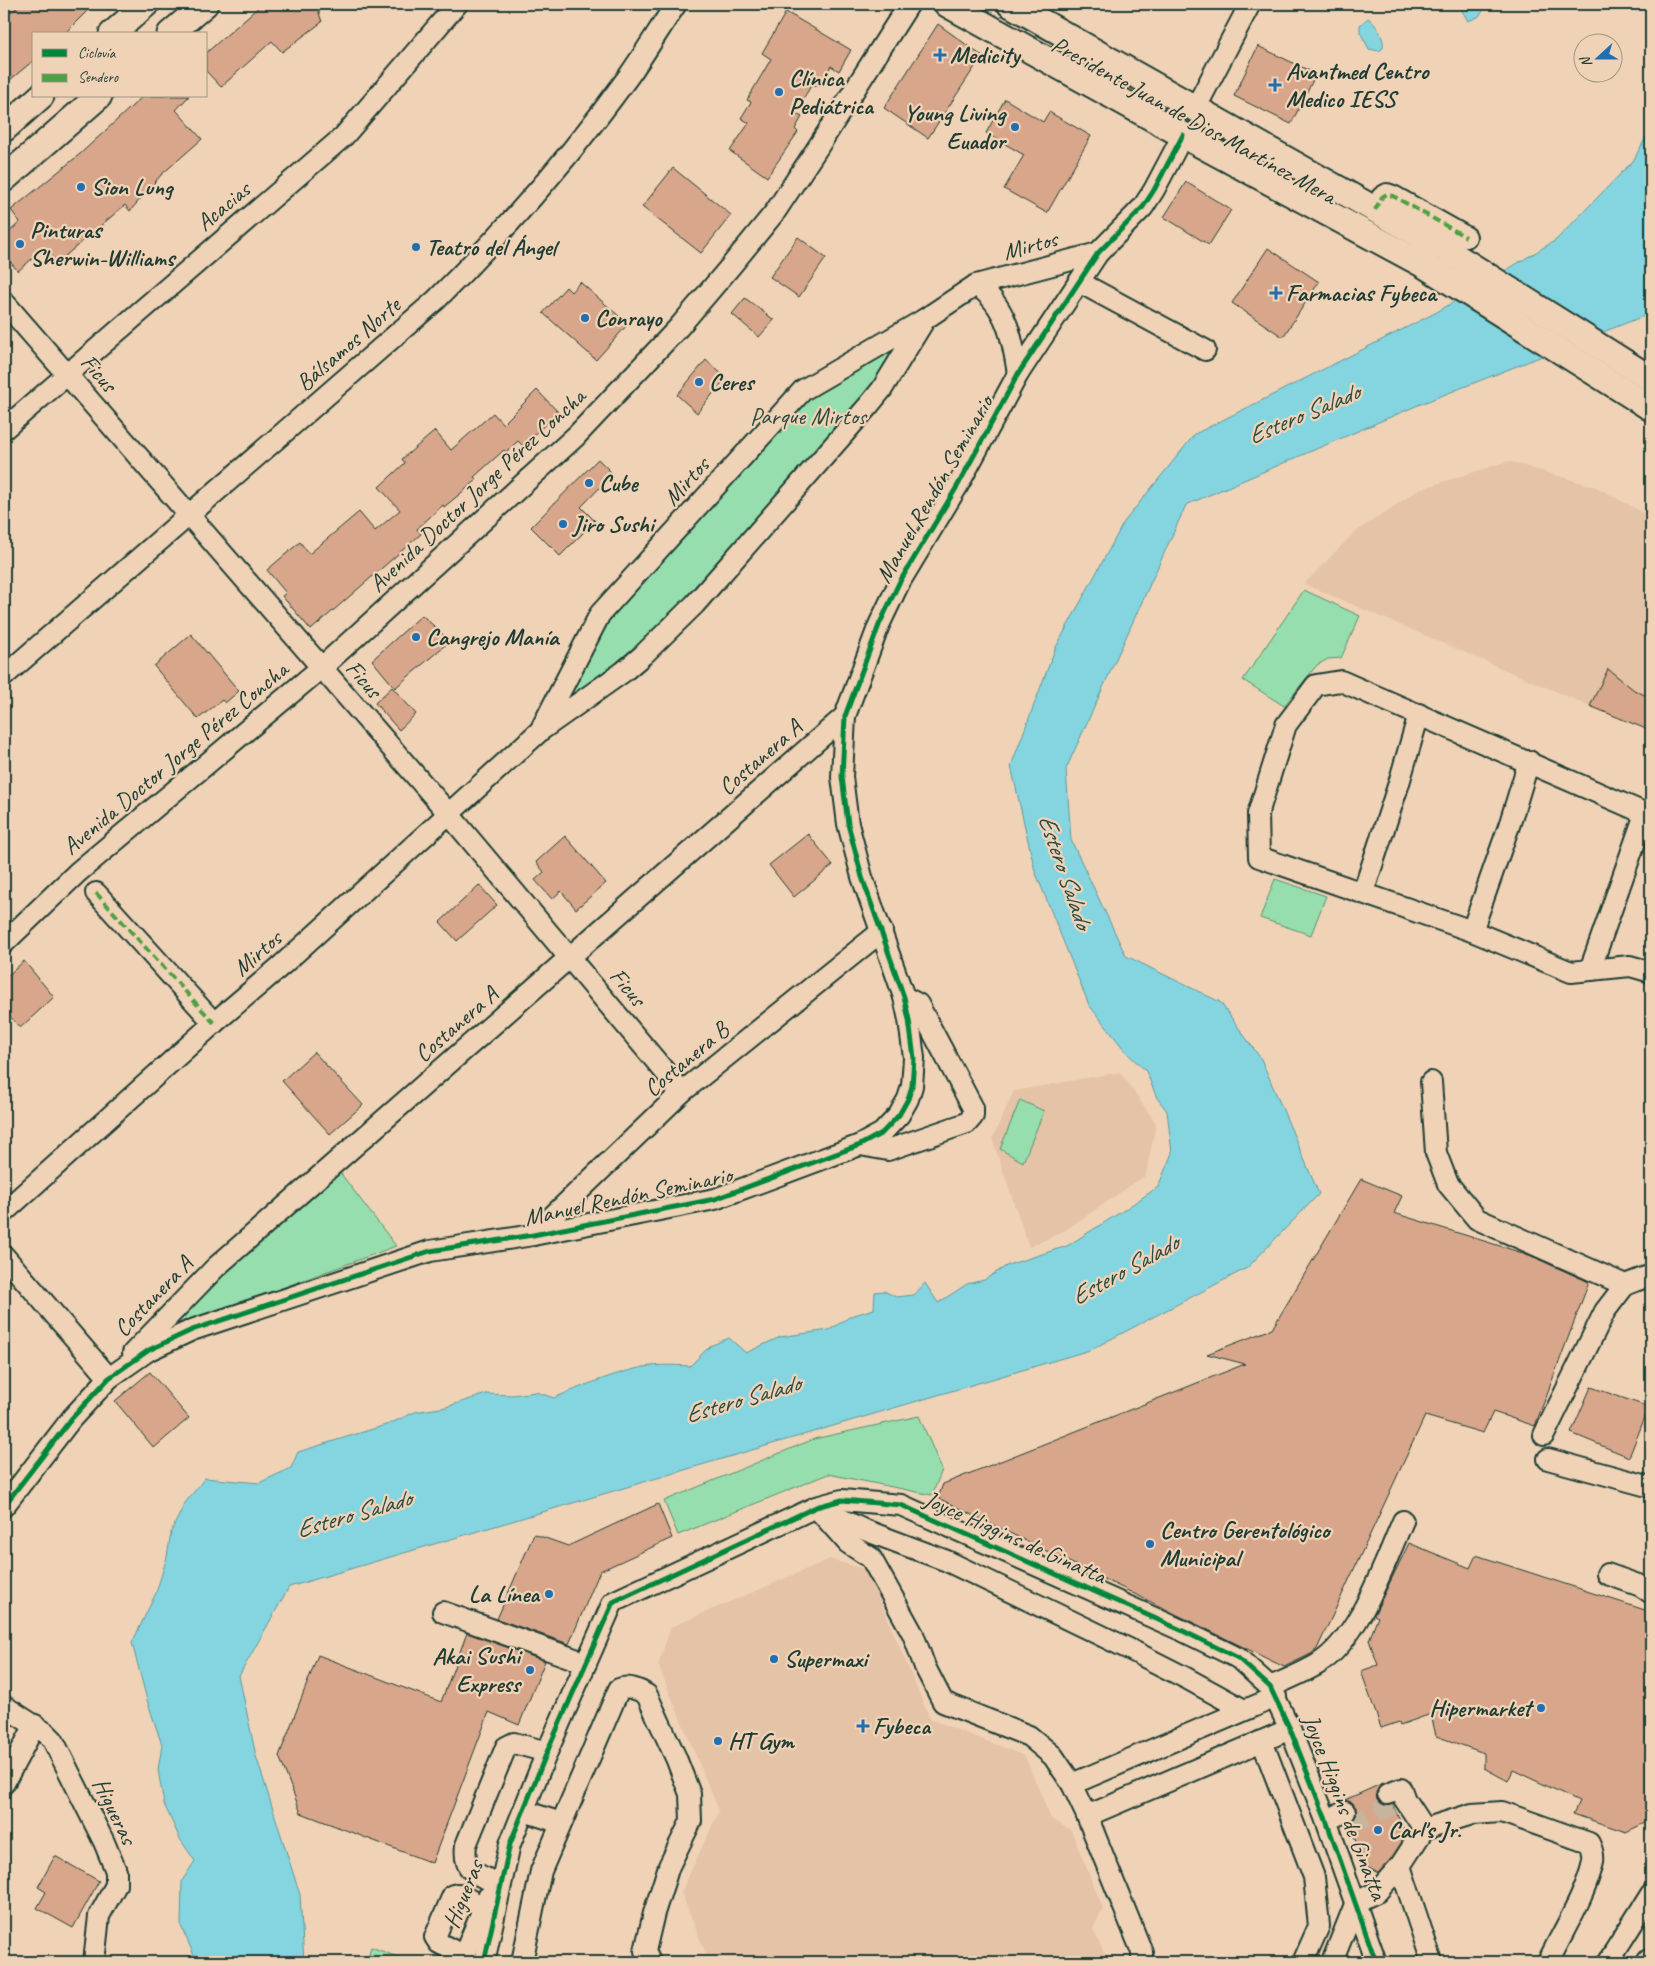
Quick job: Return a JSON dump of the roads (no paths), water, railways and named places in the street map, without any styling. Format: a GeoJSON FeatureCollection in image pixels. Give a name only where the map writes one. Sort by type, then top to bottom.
{"type":"FeatureCollection","features":[{"type":"Feature","properties":{"kind":"main road"},"geometry":{"type":"LineString","coordinates":[[114,32],[146,4]]}},
{"type":"Feature","properties":{"kind":"main road"},"geometry":{"type":"LineString","coordinates":[[172,32],[205,4]]}},
{"type":"Feature","properties":{"kind":"main road","name":"Presidente Juan de Dios Martínez Mera"},"geometry":{"type":"LineString","coordinates":[[946,4],[1183,135],[1431,255],[1651,379]]}},
{"type":"Feature","properties":{"kind":"main road","name":"Presidente Juan de Dios Martínez Mera"},"geometry":{"type":"LineString","coordinates":[[1010,4],[1375,210],[1431,255],[1651,408]]}},
{"type":"Feature","properties":{"kind":"main road"},"geometry":{"type":"LineString","coordinates":[[4,129],[39,98]]}},
{"type":"Feature","properties":{"kind":"main road"},"geometry":{"type":"LineString","coordinates":[[4,179],[97,98]]}},
{"type":"Feature","properties":{"kind":"street","name":"Acacias"},"geometry":{"type":"LineString","coordinates":[[4,430],[344,136],[457,4]]}},
{"type":"Feature","properties":{"kind":"street","name":"Bálsamos Norte"},"geometry":{"type":"LineString","coordinates":[[4,676],[409,325],[474,262],[559,165],[628,77],[676,4]]}},
{"type":"Feature","properties":{"kind":"street","name":"Avenida Doctor Jorge Pérez Concha"},"geometry":{"type":"LineString","coordinates":[[4,943],[78,872],[321,668],[576,436],[679,327],[775,212],[824,139],[909,4]]}},
{"type":"Feature","properties":{"kind":"street"},"geometry":{"type":"LineString","coordinates":[[1195,109],[1250,4]]}},
{"type":"Feature","properties":{"kind":"street","name":"Manuel Rendón Seminario"},"geometry":{"type":"LineString","coordinates":[[4,1506],[72,1418],[109,1378],[166,1341],[223,1319],[430,1251],[533,1236],[715,1199],[860,1145],[882,1133],[894,1122],[908,1099],[912,1086],[913,1044],[904,997],[860,870],[848,824],[842,776],[844,716],[879,625],[899,583],[958,485],[1018,374],[1098,253],[1143,207],[1183,135]]}},
{"type":"Feature","properties":{"kind":"street"},"geometry":{"type":"LineString","coordinates":[[1375,210],[1382,197],[1388,194],[1466,237]]}},
{"type":"Feature","properties":{"kind":"street","name":"Mirtos"},"geometry":{"type":"LineString","coordinates":[[541,730],[600,614],[803,390],[924,319],[976,285],[1098,253]]}},
{"type":"Feature","properties":{"kind":"street"},"geometry":{"type":"LineString","coordinates":[[1079,282],[1205,350]]}},
{"type":"Feature","properties":{"kind":"street"},"geometry":{"type":"LineString","coordinates":[[976,285],[994,300],[1006,323],[1014,346],[1018,374]]}},
{"type":"Feature","properties":{"kind":"street","name":"Ficus"},"geometry":{"type":"LineString","coordinates":[[4,302],[448,813],[570,956],[682,1092]]}},
{"type":"Feature","properties":{"kind":"street","name":"Mirtos"},"geometry":{"type":"LineString","coordinates":[[4,1212],[214,1023],[282,965],[541,730],[633,664],[695,604],[876,397],[924,319]]}},
{"type":"Feature","properties":{"kind":"street"},"geometry":{"type":"LineString","coordinates":[[1590,970],[1648,815],[1529,761],[1341,680],[1316,685],[1286,726],[1258,814],[1259,857],[1472,931],[1571,972],[1630,966],[1651,972]]}},
{"type":"Feature","properties":{"kind":"street"},"geometry":{"type":"LineString","coordinates":[[1363,893],[1399,783],[1419,714]]}},
{"type":"Feature","properties":{"kind":"street","name":"Costanera A"},"geometry":{"type":"LineString","coordinates":[[109,1378],[216,1267],[844,716]]}},
{"type":"Feature","properties":{"kind":"street"},"geometry":{"type":"LineString","coordinates":[[1472,931],[1510,823],[1529,761]]}},
{"type":"Feature","properties":{"kind":"street"},"geometry":{"type":"LineString","coordinates":[[96,892],[214,1023]]}},
{"type":"Feature","properties":{"kind":"street","name":"Costanera B"},"geometry":{"type":"LineString","coordinates":[[533,1236],[682,1092],[882,931]]}},
{"type":"Feature","properties":{"kind":"street"},"geometry":{"type":"LineString","coordinates":[[860,1145],[888,1150],[967,1122],[973,1116],[973,1108],[918,1004],[904,997]]}},
{"type":"Feature","properties":{"kind":"street"},"geometry":{"type":"LineString","coordinates":[[1431,1082],[1436,1152],[1448,1184],[1477,1219],[1625,1286]]}},
{"type":"Feature","properties":{"kind":"street"},"geometry":{"type":"LineString","coordinates":[[4,1256],[109,1378]]}},
{"type":"Feature","properties":{"kind":"street"},"geometry":{"type":"LineString","coordinates":[[1544,1435],[1605,1311],[1625,1286],[1651,1275]]}},
{"type":"Feature","properties":{"kind":"street"},"geometry":{"type":"LineString","coordinates":[[1548,1459],[1651,1487]]}},
{"type":"Feature","properties":{"kind":"street","name":"Joyce Higgins de Ginatta"},"geometry":{"type":"LineString","coordinates":[[510,1844],[547,1752],[613,1602],[816,1507],[842,1500],[900,1505],[1238,1658],[1273,1692],[1290,1729],[1328,1826],[1376,1962]]}},
{"type":"Feature","properties":{"kind":"street"},"geometry":{"type":"LineString","coordinates":[[816,1507],[862,1529],[955,1565],[1129,1649],[1244,1710]]}},
{"type":"Feature","properties":{"kind":"street"},"geometry":{"type":"LineString","coordinates":[[816,1507],[848,1543],[872,1558],[913,1634],[925,1667],[943,1702],[1028,1736],[1053,1756],[1072,1784],[1088,1816],[1142,1952],[1142,1962]]}},
{"type":"Feature","properties":{"kind":"street"},"geometry":{"type":"LineString","coordinates":[[1072,1784],[1244,1710],[1319,1664],[1330,1655],[1352,1630],[1369,1598],[1403,1522]]}},
{"type":"Feature","properties":{"kind":"street"},"geometry":{"type":"LineString","coordinates":[[1607,1574],[1641,1586],[1651,1593]]}},
{"type":"Feature","properties":{"kind":"street"},"geometry":{"type":"LineString","coordinates":[[443,1612],[586,1663]]}},
{"type":"Feature","properties":{"kind":"street"},"geometry":{"type":"LineString","coordinates":[[522,1962],[541,1871],[620,1689],[624,1687],[641,1691],[647,1695],[676,1758],[690,1794],[691,1821],[669,1866],[654,1913],[645,1951],[650,1962]]}},
{"type":"Feature","properties":{"kind":"street","name":"Higueras"},"geometry":{"type":"LineString","coordinates":[[4,1706],[35,1726],[52,1740],[104,1842],[116,1871],[116,1885],[99,1916],[94,1962]]}},
{"type":"Feature","properties":{"kind":"street"},"geometry":{"type":"LineString","coordinates":[[4,1784],[35,1726]]}},
{"type":"Feature","properties":{"kind":"street"},"geometry":{"type":"LineString","coordinates":[[1088,1816],[1290,1729]]}},
{"type":"Feature","properties":{"kind":"street"},"geometry":{"type":"LineString","coordinates":[[1262,1741],[1314,1877],[1319,1926],[1303,1962]]}},
{"type":"Feature","properties":{"kind":"street"},"geometry":{"type":"LineString","coordinates":[[494,1882],[469,1869],[464,1858],[466,1845],[506,1746],[514,1743],[547,1752]]}},
{"type":"Feature","properties":{"kind":"street"},"geometry":{"type":"LineString","coordinates":[[1397,1797],[1424,1829]]}},
{"type":"Feature","properties":{"kind":"street"},"geometry":{"type":"LineString","coordinates":[[524,1811],[561,1823]]}},
{"type":"Feature","properties":{"kind":"street"},"geometry":{"type":"LineString","coordinates":[[1332,1962],[1356,1902],[1377,1892],[1400,1866],[1424,1829],[1472,1814],[1502,1812],[1589,1843],[1593,1852],[1593,1860],[1583,1891],[1548,1962]]}},
{"type":"Feature","properties":{"kind":"street"},"geometry":{"type":"LineString","coordinates":[[1328,1826],[1347,1818]]}},
{"type":"Feature","properties":{"kind":"street"},"geometry":{"type":"LineString","coordinates":[[484,1962],[510,1844]]}},
{"type":"Feature","properties":{"kind":"street","name":"Higueras"},"geometry":{"type":"LineString","coordinates":[[462,1959],[510,1844]]}},
{"type":"Feature","properties":{"kind":"street"},"geometry":{"type":"LineString","coordinates":[[1400,1866],[1432,1962]]}},
{"type":"Feature","properties":{"kind":"street"},"geometry":{"type":"LineString","coordinates":[[462,1959],[439,1943],[435,1937],[453,1895],[458,1894],[484,1907]]}},
{"type":"Feature","properties":{"kind":"street"},"geometry":{"type":"LineString","coordinates":[[1608,1962],[1651,1894]]}},
{"type":"Feature","properties":{"kind":"water"},"geometry":{"type":"Polygon","coordinates":[[[1456,4],[1489,4],[1478,17],[1468,21],[1460,7],[1456,4]]]}},
{"type":"Feature","properties":{"kind":"water"},"geometry":{"type":"Polygon","coordinates":[[[1368,18],[1377,27],[1381,36],[1383,48],[1379,51],[1369,49],[1360,32],[1360,25],[1368,18]]]}},
{"type":"Feature","properties":{"kind":"water","name":"Estero Salado"},"geometry":{"type":"Polygon","coordinates":[[[1651,128],[1651,311],[1649,314],[1423,403],[1186,505],[1066,769],[1071,840],[1126,956],[1220,1002],[1261,1059],[1319,1194],[1247,1268],[1090,1350],[289,1587],[239,1676],[256,1756],[300,1895],[304,1962],[197,1962],[181,1926],[182,1881],[195,1861],[180,1839],[164,1804],[158,1770],[162,1745],[147,1700],[132,1643],[156,1593],[167,1557],[171,1532],[185,1503],[205,1478],[259,1483],[291,1468],[298,1452],[389,1424],[415,1412],[446,1407],[486,1394],[512,1395],[536,1392],[554,1398],[604,1378],[642,1367],[662,1365],[690,1366],[710,1346],[729,1338],[746,1353],[780,1337],[829,1330],[851,1316],[874,1309],[875,1292],[884,1291],[896,1297],[914,1295],[925,1283],[938,1303],[967,1284],[984,1280],[1008,1265],[1067,1246],[1158,1187],[1172,1153],[1167,1111],[1157,1098],[1146,1071],[1127,1053],[1089,1005],[1035,871],[1011,766],[1055,649],[1124,522],[1195,434],[1437,312],[1556,240],[1633,161],[1651,128]]]}},
{"type":"Feature","properties":{"kind":"tunnel"},"geometry":{"type":"LineString","coordinates":[[1349,1824],[1393,1805]]}},
{"type":"Feature","properties":{"kind":"place","name":"Medicity"},"geometry":{"type":"Point","coordinates":[940,55]}},
{"type":"Feature","properties":{"kind":"place","name":"Avantmed Centro Medico IESS"},"geometry":{"type":"Point","coordinates":[1275,85]}},
{"type":"Feature","properties":{"kind":"place","name":"Clínica Pediátrica"},"geometry":{"type":"Point","coordinates":[779,92]}},
{"type":"Feature","properties":{"kind":"place","name":"Young Living Euador"},"geometry":{"type":"Point","coordinates":[1015,127]}},
{"type":"Feature","properties":{"kind":"place","name":"Sion Lung"},"geometry":{"type":"Point","coordinates":[81,187]}},
{"type":"Feature","properties":{"kind":"place","name":"Pinturas Sherwin-Williams"},"geometry":{"type":"Point","coordinates":[20,244]}},
{"type":"Feature","properties":{"kind":"place","name":"Teatro del Ángel"},"geometry":{"type":"Point","coordinates":[416,247]}},
{"type":"Feature","properties":{"kind":"place","name":"Farmacias Fybeca"},"geometry":{"type":"Point","coordinates":[1276,293]}},
{"type":"Feature","properties":{"kind":"place","name":"Conrayo"},"geometry":{"type":"Point","coordinates":[585,318]}},
{"type":"Feature","properties":{"kind":"place","name":"Ceres"},"geometry":{"type":"Point","coordinates":[699,382]}},
{"type":"Feature","properties":{"kind":"place","name":"Cube"},"geometry":{"type":"Point","coordinates":[589,483]}},
{"type":"Feature","properties":{"kind":"place","name":"Jiro Sushi"},"geometry":{"type":"Point","coordinates":[563,524]}},
{"type":"Feature","properties":{"kind":"place","name":"Cangrejo Manía"},"geometry":{"type":"Point","coordinates":[416,637]}},
{"type":"Feature","properties":{"kind":"place","name":"Centro Gerentológico Municipal"},"geometry":{"type":"Point","coordinates":[1150,1544]}},
{"type":"Feature","properties":{"kind":"place","name":"La Línea"},"geometry":{"type":"Point","coordinates":[549,1594]}},
{"type":"Feature","properties":{"kind":"place","name":"Supermaxi"},"geometry":{"type":"Point","coordinates":[774,1659]}},
{"type":"Feature","properties":{"kind":"place","name":"Akai Sushi Express"},"geometry":{"type":"Point","coordinates":[530,1670]}},
{"type":"Feature","properties":{"kind":"place","name":"Hipermarket"},"geometry":{"type":"Point","coordinates":[1541,1708]}},
{"type":"Feature","properties":{"kind":"place","name":"Fybeca"},"geometry":{"type":"Point","coordinates":[863,1726]}},
{"type":"Feature","properties":{"kind":"place","name":"HT Gym"},"geometry":{"type":"Point","coordinates":[718,1741]}},
{"type":"Feature","properties":{"kind":"place","name":"Carl's Jr."},"geometry":{"type":"Point","coordinates":[1378,1830]}},
{"type":"Feature","properties":{"kind":"park label","name":"Parque Mirtos"},"geometry":{"type":"Point","coordinates":[808,416]}}]}
